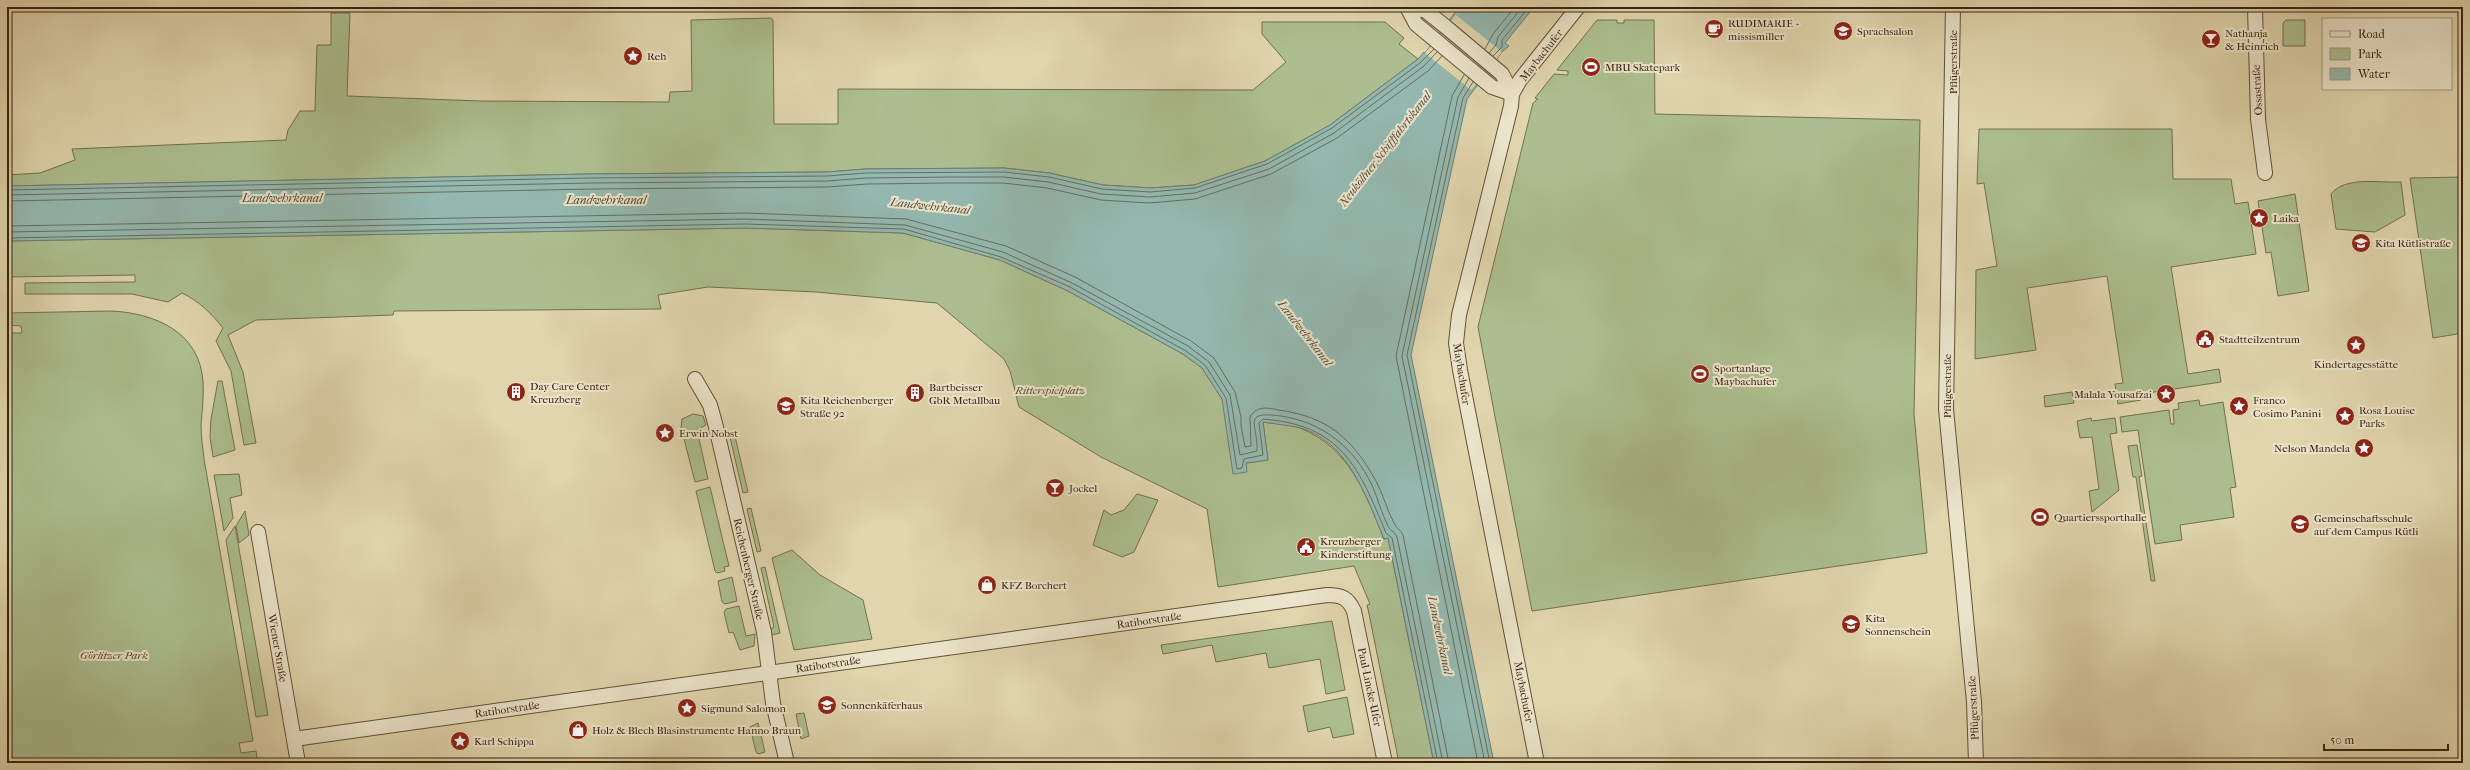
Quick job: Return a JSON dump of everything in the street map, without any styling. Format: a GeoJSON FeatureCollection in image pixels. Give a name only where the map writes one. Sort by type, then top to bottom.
{"type":"FeatureCollection","features":[{"type":"Feature","properties":{"kind":"street"},"geometry":{"type":"LineString","coordinates":[[1407,7],[1426,11],[1446,27],[1502,74],[1512,94]]}},
{"type":"Feature","properties":{"kind":"street"},"geometry":{"type":"LineString","coordinates":[[1407,7],[1416,24],[1481,78],[1492,87],[1512,94]]}},
{"type":"Feature","properties":{"kind":"street","name":"Maybachufer"},"geometry":{"type":"LineString","coordinates":[[1537,763],[1456,343],[1461,304],[1505,131],[1512,94],[1520,80],[1578,7]]}},
{"type":"Feature","properties":{"kind":"street","name":"Pflügerstraße"},"geometry":{"type":"LineString","coordinates":[[1953,7],[1946,409],[1973,696],[1976,763]]}},
{"type":"Feature","properties":{"kind":"street","name":"Ossastraße"},"geometry":{"type":"LineString","coordinates":[[2255,7],[2258,119],[2265,173]]}},
{"type":"Feature","properties":{"kind":"street","name":"Reichenberger Straße"},"geometry":{"type":"LineString","coordinates":[[695,379],[710,405],[715,424],[764,632],[773,703],[787,763]]}},
{"type":"Feature","properties":{"kind":"street","name":"Wiener Straße"},"geometry":{"type":"LineString","coordinates":[[258,532],[298,763]]}},
{"type":"Feature","properties":{"kind":"street","name":"Ratiborstraße"},"geometry":{"type":"LineString","coordinates":[[294,740],[1327,595],[1343,596],[1350,603],[1354,611]]}},
{"type":"Feature","properties":{"kind":"street","name":"Paul-Lincke-Ufer"},"geometry":{"type":"LineString","coordinates":[[1354,611],[1385,763]]}},
{"type":"Feature","properties":{"kind":"green space"},"geometry":{"type":"Polygon","coordinates":[[[331,13],[350,13],[347,96],[480,101],[669,102],[670,92],[692,91],[691,20],[771,18],[773,20],[774,124],[838,124],[838,89],[1253,90],[1286,62],[1262,34],[1262,22],[1385,22],[1404,38],[1399,44],[1418,59],[1330,125],[1265,161],[1194,185],[1151,188],[1103,185],[1049,173],[1004,168],[866,169],[827,172],[590,174],[7,186],[7,175],[40,173],[75,160],[72,149],[286,140],[288,130],[300,111],[315,111],[317,45],[331,45],[331,13]]]}},
{"type":"Feature","properties":{"kind":"green space","name":"Sportanlage Maybachufer"},"geometry":{"type":"Polygon","coordinates":[[[1597,20],[1617,20],[1617,23],[1624,23],[1624,20],[1654,20],[1655,114],[1920,120],[1914,414],[1927,553],[1532,611],[1478,327],[1533,103],[1538,99],[1535,98],[1554,74],[1568,75],[1568,71],[1557,70],[1597,20]]]}},
{"type":"Feature","properties":{"kind":"green space"},"geometry":{"type":"Polygon","coordinates":[[[2286,20],[2305,20],[2305,46],[2283,46],[2283,23],[2286,20]]]}},
{"type":"Feature","properties":{"kind":"green space"},"geometry":{"type":"Polygon","coordinates":[[[1979,129],[2172,129],[2173,179],[2231,179],[2235,204],[2248,202],[2256,254],[2171,267],[2188,374],[2219,369],[2221,382],[2141,394],[2141,400],[2118,404],[2115,384],[2123,383],[2107,276],[2027,288],[2036,350],[1975,359],[1976,270],[1997,266],[1984,183],[1977,184],[1979,129]]]}},
{"type":"Feature","properties":{"kind":"green space"},"geometry":{"type":"Polygon","coordinates":[[[2463,177],[2463,333],[2433,338],[2410,178],[2463,177]]]}},
{"type":"Feature","properties":{"kind":"green space"},"geometry":{"type":"Polygon","coordinates":[[[2373,181],[2401,182],[2405,215],[2375,232],[2336,229],[2331,194],[2337,188],[2354,183],[2373,181]]]}},
{"type":"Feature","properties":{"kind":"green space"},"geometry":{"type":"Polygon","coordinates":[[[2295,194],[2309,291],[2278,296],[2271,252],[2266,253],[2258,201],[2295,194]]]}},
{"type":"Feature","properties":{"kind":"green space","name":"Ritterspielplatz"},"geometry":{"type":"Polygon","coordinates":[[[745,228],[903,233],[1000,260],[1068,291],[1183,354],[1202,368],[1222,399],[1227,420],[1246,463],[1268,460],[1263,422],[1300,428],[1332,447],[1354,474],[1370,505],[1384,539],[1388,538],[1434,763],[1399,763],[1367,605],[1370,604],[1354,566],[1218,587],[1207,509],[1101,457],[1019,407],[1010,371],[1004,359],[937,303],[816,292],[708,287],[658,295],[661,309],[394,311],[393,315],[256,320],[228,335],[243,372],[256,443],[244,445],[231,371],[216,341],[223,328],[200,304],[182,293],[168,302],[132,294],[25,294],[25,283],[135,282],[135,275],[7,277],[7,241],[745,228]]]}},
{"type":"Feature","properties":{"kind":"green space","name":"Görlitzer Park"},"geometry":{"type":"Polygon","coordinates":[[[111,311],[144,316],[159,321],[172,328],[184,338],[194,350],[200,365],[203,382],[201,425],[204,459],[253,741],[239,743],[241,753],[256,751],[258,763],[7,763],[7,333],[22,333],[21,326],[7,325],[7,313],[111,311]]]}},
{"type":"Feature","properties":{"kind":"green space"},"geometry":{"type":"Polygon","coordinates":[[[218,381],[222,381],[235,450],[213,457],[210,437],[211,419],[218,381]]]}},
{"type":"Feature","properties":{"kind":"green space"},"geometry":{"type":"Polygon","coordinates":[[[2072,392],[2074,403],[2045,407],[2044,396],[2072,392]]]}},
{"type":"Feature","properties":{"kind":"green space"},"geometry":{"type":"Polygon","coordinates":[[[2199,400],[2200,406],[2223,402],[2236,487],[2230,488],[2234,517],[2180,525],[2182,540],[2155,544],[2138,430],[2122,432],[2120,417],[2169,410],[2171,424],[2174,424],[2173,410],[2179,409],[2178,403],[2199,400]]]}},
{"type":"Feature","properties":{"kind":"green space"},"geometry":{"type":"Polygon","coordinates":[[[693,414],[703,416],[706,425],[697,430],[708,479],[695,482],[681,427],[682,419],[693,414]]]}},
{"type":"Feature","properties":{"kind":"green space"},"geometry":{"type":"Polygon","coordinates":[[[2091,418],[2092,421],[2115,418],[2117,433],[2110,434],[2119,490],[2092,512],[2089,491],[2099,489],[2092,437],[2080,438],[2077,421],[2091,418]]]}},
{"type":"Feature","properties":{"kind":"green space"},"geometry":{"type":"Polygon","coordinates":[[[734,432],[748,492],[743,493],[729,433],[734,432]]]}},
{"type":"Feature","properties":{"kind":"green space"},"geometry":{"type":"Polygon","coordinates":[[[2137,445],[2142,476],[2139,477],[2155,581],[2151,581],[2136,477],[2133,477],[2128,446],[2137,445]]]}},
{"type":"Feature","properties":{"kind":"green space"},"geometry":{"type":"Polygon","coordinates":[[[239,474],[242,495],[230,498],[233,518],[224,531],[214,475],[239,474]]]}},
{"type":"Feature","properties":{"kind":"green space"},"geometry":{"type":"Polygon","coordinates":[[[710,487],[729,566],[724,567],[725,571],[717,573],[715,571],[696,491],[710,487]]]}},
{"type":"Feature","properties":{"kind":"green space"},"geometry":{"type":"Polygon","coordinates":[[[1137,494],[1158,500],[1134,552],[1122,557],[1093,545],[1104,510],[1111,515],[1124,510],[1137,494]]]}},
{"type":"Feature","properties":{"kind":"green space"},"geometry":{"type":"Polygon","coordinates":[[[751,508],[761,551],[757,552],[747,509],[751,508]]]}},
{"type":"Feature","properties":{"kind":"green space"},"geometry":{"type":"Polygon","coordinates":[[[245,511],[249,535],[239,543],[236,526],[245,511]]]}},
{"type":"Feature","properties":{"kind":"green space"},"geometry":{"type":"Polygon","coordinates":[[[235,526],[268,715],[256,717],[226,540],[235,526]]]}},
{"type":"Feature","properties":{"kind":"green space"},"geometry":{"type":"Polygon","coordinates":[[[792,550],[820,575],[863,600],[872,639],[794,650],[772,558],[792,550]]]}},
{"type":"Feature","properties":{"kind":"green space"},"geometry":{"type":"Polygon","coordinates":[[[765,567],[780,633],[771,635],[770,630],[774,627],[761,568],[765,567]]]}},
{"type":"Feature","properties":{"kind":"green space"},"geometry":{"type":"Polygon","coordinates":[[[732,577],[737,601],[725,604],[722,602],[718,581],[732,577]]]}},
{"type":"Feature","properties":{"kind":"green space"},"geometry":{"type":"Polygon","coordinates":[[[739,606],[746,636],[755,634],[754,646],[740,650],[733,632],[729,633],[724,612],[726,609],[739,606]]]}},
{"type":"Feature","properties":{"kind":"green space"},"geometry":{"type":"Polygon","coordinates":[[[1332,621],[1345,690],[1326,694],[1320,659],[1269,668],[1266,653],[1216,662],[1212,645],[1163,654],[1161,645],[1332,621]]]}},
{"type":"Feature","properties":{"kind":"green space"},"geometry":{"type":"Polygon","coordinates":[[[1347,697],[1354,734],[1333,738],[1330,727],[1308,732],[1303,706],[1347,697]]]}},
{"type":"Feature","properties":{"kind":"green space"},"geometry":{"type":"Polygon","coordinates":[[[804,713],[809,736],[801,739],[796,714],[804,713]]]}},
{"type":"Feature","properties":{"kind":"green space"},"geometry":{"type":"Polygon","coordinates":[[[758,723],[765,752],[758,754],[756,752],[750,727],[758,723]]]}},
{"type":"Feature","properties":{"kind":"water"},"geometry":{"type":"Polygon","coordinates":[[[1459,7],[1534,7],[1505,43],[1509,46],[1502,52],[1467,99],[1411,355],[1494,763],[1434,763],[1388,538],[1384,539],[1362,488],[1342,457],[1329,444],[1314,434],[1297,427],[1263,422],[1268,460],[1246,463],[1247,472],[1233,474],[1222,399],[1202,368],[1183,354],[1068,291],[1000,260],[903,233],[745,228],[7,241],[7,186],[590,174],[827,172],[866,169],[1004,168],[1049,173],[1103,185],[1151,188],[1194,185],[1265,161],[1330,125],[1418,59],[1424,52],[1425,53],[1459,7]]]}},
{"type":"Feature","properties":{"kind":"pier"},"geometry":{"type":"Polygon","coordinates":[[[1456,15],[1502,52],[1471,90],[1425,53],[1456,15]]]}},
{"type":"Feature","properties":{"kind":"place","name":"RUDIMARIE + missismiller"},"geometry":{"type":"Point","coordinates":[1714,29]}},
{"type":"Feature","properties":{"kind":"place","name":"Sprachsalon"},"geometry":{"type":"Point","coordinates":[1843,31]}},
{"type":"Feature","properties":{"kind":"place","name":"Nathanja & Heinrich"},"geometry":{"type":"Point","coordinates":[2211,39]}},
{"type":"Feature","properties":{"kind":"place","name":"Reh"},"geometry":{"type":"Point","coordinates":[633,56]}},
{"type":"Feature","properties":{"kind":"place","name":"MBU Skatepark"},"geometry":{"type":"Point","coordinates":[1591,67]}},
{"type":"Feature","properties":{"kind":"place","name":"Laika"},"geometry":{"type":"Point","coordinates":[2259,218]}},
{"type":"Feature","properties":{"kind":"place","name":"Kita Rütlistraße"},"geometry":{"type":"Point","coordinates":[2361,243]}},
{"type":"Feature","properties":{"kind":"place","name":"Stadtteilzentrum"},"geometry":{"type":"Point","coordinates":[2205,339]}},
{"type":"Feature","properties":{"kind":"place","name":"Kindertagesstätte"},"geometry":{"type":"Point","coordinates":[2356,345]}},
{"type":"Feature","properties":{"kind":"place","name":"Sportanlage Maybachufer"},"geometry":{"type":"Point","coordinates":[1700,374]}},
{"type":"Feature","properties":{"kind":"place","name":"Day Care Center Kreuzberg"},"geometry":{"type":"Point","coordinates":[516,392]}},
{"type":"Feature","properties":{"kind":"place","name":"Bartbeisser GbR Metallbau"},"geometry":{"type":"Point","coordinates":[915,393]}},
{"type":"Feature","properties":{"kind":"place","name":"Malala Yousafzai"},"geometry":{"type":"Point","coordinates":[2166,394]}},
{"type":"Feature","properties":{"kind":"place","name":"Kita Reichenberger Straße 92"},"geometry":{"type":"Point","coordinates":[786,406]}},
{"type":"Feature","properties":{"kind":"place","name":"Franco Cosimo Panini"},"geometry":{"type":"Point","coordinates":[2239,406]}},
{"type":"Feature","properties":{"kind":"place","name":"Rosa Louise Parks"},"geometry":{"type":"Point","coordinates":[2345,416]}},
{"type":"Feature","properties":{"kind":"place","name":"Erwin Nobst"},"geometry":{"type":"Point","coordinates":[665,433]}},
{"type":"Feature","properties":{"kind":"place","name":"Nelson Mandela"},"geometry":{"type":"Point","coordinates":[2364,448]}},
{"type":"Feature","properties":{"kind":"place","name":"Jockel"},"geometry":{"type":"Point","coordinates":[1055,488]}},
{"type":"Feature","properties":{"kind":"place","name":"Quartierssporthalle"},"geometry":{"type":"Point","coordinates":[2040,517]}},
{"type":"Feature","properties":{"kind":"place","name":"Gemeinschaftsschule auf dem Campus Rütli"},"geometry":{"type":"Point","coordinates":[2300,524]}},
{"type":"Feature","properties":{"kind":"place","name":"Kreuzberger Kinderstiftung"},"geometry":{"type":"Point","coordinates":[1306,547]}},
{"type":"Feature","properties":{"kind":"place","name":"KFZ Borchert"},"geometry":{"type":"Point","coordinates":[987,585]}},
{"type":"Feature","properties":{"kind":"place","name":"Kita Sonnenschein"},"geometry":{"type":"Point","coordinates":[1851,624]}},
{"type":"Feature","properties":{"kind":"place","name":"Sonnenkäferhaus"},"geometry":{"type":"Point","coordinates":[827,705]}},
{"type":"Feature","properties":{"kind":"place","name":"Sigmund Salomon"},"geometry":{"type":"Point","coordinates":[687,708]}},
{"type":"Feature","properties":{"kind":"place","name":"Holz & Blech Blasinstrumente Hanno Braun"},"geometry":{"type":"Point","coordinates":[578,730]}},
{"type":"Feature","properties":{"kind":"place","name":"Karl Schippa"},"geometry":{"type":"Point","coordinates":[460,741]}},
{"type":"Feature","properties":{"kind":"water label","name":"Neuköllner Schifffahrtskanal"},"geometry":{"type":"Point","coordinates":[1385,149]}},
{"type":"Feature","properties":{"kind":"water label","name":"Landwehrkanal"},"geometry":{"type":"Point","coordinates":[282,198]}},
{"type":"Feature","properties":{"kind":"water label","name":"Landwehrkanal"},"geometry":{"type":"Point","coordinates":[606,200]}},
{"type":"Feature","properties":{"kind":"water label","name":"Landwehrkanal"},"geometry":{"type":"Point","coordinates":[930,206]}},
{"type":"Feature","properties":{"kind":"water label","name":"Landwehrkanal"},"geometry":{"type":"Point","coordinates":[1305,333]}},
{"type":"Feature","properties":{"kind":"water label","name":"Landwehrkanal"},"geometry":{"type":"Point","coordinates":[1440,635]}}]}
